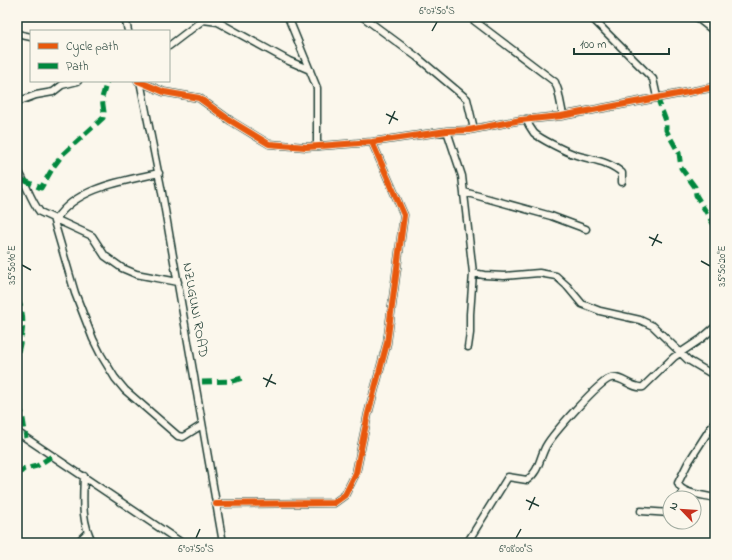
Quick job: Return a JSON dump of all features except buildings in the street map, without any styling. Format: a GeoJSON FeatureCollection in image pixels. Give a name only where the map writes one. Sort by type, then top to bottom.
{"type":"FeatureCollection","features":[{"type":"Feature","properties":{"kind":"street"},"geometry":{"type":"LineString","coordinates":[[125,17],[128,30]]}},
{"type":"Feature","properties":{"kind":"street"},"geometry":{"type":"LineString","coordinates":[[288,17],[317,88],[317,146]]}},
{"type":"Feature","properties":{"kind":"street"},"geometry":{"type":"LineString","coordinates":[[363,17],[416,57],[467,99],[474,129]]}},
{"type":"Feature","properties":{"kind":"street"},"geometry":{"type":"LineString","coordinates":[[591,17],[653,79],[657,97]]}},
{"type":"Feature","properties":{"kind":"street"},"geometry":{"type":"LineString","coordinates":[[696,17],[715,32]]}},
{"type":"Feature","properties":{"kind":"street"},"geometry":{"type":"LineString","coordinates":[[472,19],[555,82],[563,115]]}},
{"type":"Feature","properties":{"kind":"street"},"geometry":{"type":"LineString","coordinates":[[170,45],[203,20],[218,22],[290,61],[310,70]]}},
{"type":"Feature","properties":{"kind":"street"},"geometry":{"type":"LineString","coordinates":[[17,34],[30,37]]}},
{"type":"Feature","properties":{"kind":"street"},"geometry":{"type":"LineString","coordinates":[[17,102],[36,95],[53,92],[62,85],[74,82]]}},
{"type":"Feature","properties":{"kind":"street","name":"NZUGUNI ROAD"},"geometry":{"type":"LineString","coordinates":[[139,82],[159,173],[223,543]]}},
{"type":"Feature","properties":{"kind":"street"},"geometry":{"type":"LineString","coordinates":[[141,82],[164,92],[199,98],[231,121],[270,144],[306,147],[372,142],[474,129],[526,119],[563,115],[715,86]]}},
{"type":"Feature","properties":{"kind":"street"},"geometry":{"type":"LineString","coordinates":[[526,119],[534,132],[540,137],[574,154],[605,163],[618,169],[622,172],[622,182]]}},
{"type":"Feature","properties":{"kind":"street"},"geometry":{"type":"LineString","coordinates":[[447,132],[462,176],[473,273],[468,347]]}},
{"type":"Feature","properties":{"kind":"street"},"geometry":{"type":"LineString","coordinates":[[216,504],[334,503],[345,495],[356,473],[368,414],[387,343],[404,215],[372,142]]}},
{"type":"Feature","properties":{"kind":"street"},"geometry":{"type":"LineString","coordinates":[[17,169],[34,204],[40,212],[92,236],[106,256],[122,268],[136,274],[178,282]]}},
{"type":"Feature","properties":{"kind":"street"},"geometry":{"type":"LineString","coordinates":[[54,219],[70,203],[86,194],[117,183],[159,173]]}},
{"type":"Feature","properties":{"kind":"street"},"geometry":{"type":"LineString","coordinates":[[464,192],[551,216],[586,229]]}},
{"type":"Feature","properties":{"kind":"street"},"geometry":{"type":"LineString","coordinates":[[54,219],[75,293],[101,355],[115,378],[130,395],[139,401],[178,436],[184,437],[202,425]]}},
{"type":"Feature","properties":{"kind":"street"},"geometry":{"type":"LineString","coordinates":[[473,273],[504,276],[539,273],[556,276],[567,286],[582,304],[600,311],[640,320],[653,326],[696,366],[715,376]]}},
{"type":"Feature","properties":{"kind":"street"},"geometry":{"type":"LineString","coordinates":[[467,543],[508,477],[527,480],[534,476],[546,446],[568,419],[600,385],[610,378],[614,378],[637,387],[643,387],[680,352],[692,345],[715,327]]}},
{"type":"Feature","properties":{"kind":"street"},"geometry":{"type":"LineString","coordinates":[[682,490],[679,486],[678,480],[715,421]]}},
{"type":"Feature","properties":{"kind":"street"},"geometry":{"type":"LineString","coordinates":[[17,432],[182,543]]}},
{"type":"Feature","properties":{"kind":"street"},"geometry":{"type":"LineString","coordinates":[[84,476],[83,506],[87,533],[93,543]]}},
{"type":"Feature","properties":{"kind":"street"},"geometry":{"type":"LineString","coordinates":[[702,495],[715,498]]}},
{"type":"Feature","properties":{"kind":"street"},"geometry":{"type":"LineString","coordinates":[[641,511],[662,512]]}},
{"type":"Feature","properties":{"kind":"street"},"geometry":{"type":"LineString","coordinates":[[77,543],[87,533]]}},
{"type":"Feature","properties":{"kind":"marked path"},"geometry":{"type":"LineString","coordinates":[[23,180],[41,188],[63,154],[103,118],[104,112],[102,98],[107,82]]}},
{"type":"Feature","properties":{"kind":"marked path"},"geometry":{"type":"LineString","coordinates":[[657,97],[666,121],[666,130],[679,153],[681,168],[695,187],[696,195],[715,227]]}},
{"type":"Feature","properties":{"kind":"marked path"},"geometry":{"type":"LineString","coordinates":[[17,298],[23,319],[21,341],[17,356]]}},
{"type":"Feature","properties":{"kind":"marked path"},"geometry":{"type":"LineString","coordinates":[[202,382],[232,381],[246,377]]}},
{"type":"Feature","properties":{"kind":"marked path"},"geometry":{"type":"LineString","coordinates":[[17,405],[22,413],[26,438]]}},
{"type":"Feature","properties":{"kind":"marked path"},"geometry":{"type":"LineString","coordinates":[[17,475],[24,469],[37,466],[52,456]]}},
{"type":"Feature","properties":{"kind":"cycle path"},"geometry":{"type":"LineString","coordinates":[[140,82],[164,92],[199,98],[231,121],[269,144],[306,147],[372,142],[447,131],[469,130],[521,120],[561,116],[715,87]]}},
{"type":"Feature","properties":{"kind":"cycle path"},"geometry":{"type":"LineString","coordinates":[[216,504],[334,503],[345,495],[356,473],[368,414],[387,343],[404,215],[372,142]]}}]}
